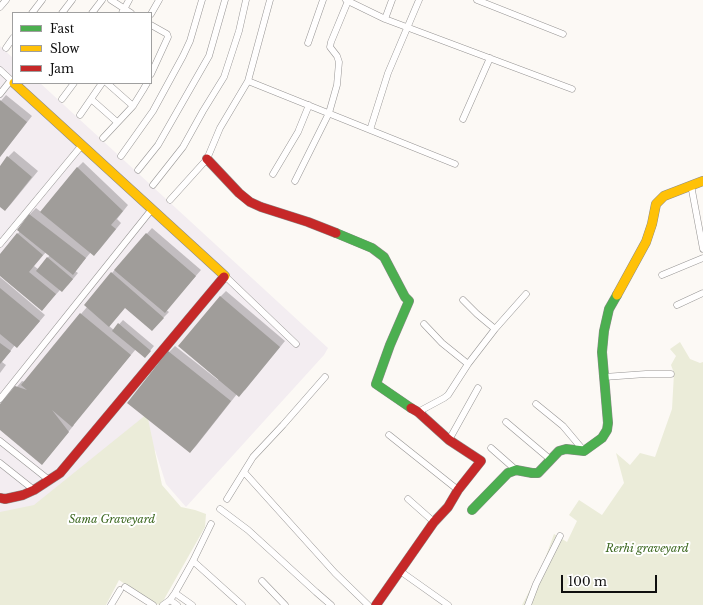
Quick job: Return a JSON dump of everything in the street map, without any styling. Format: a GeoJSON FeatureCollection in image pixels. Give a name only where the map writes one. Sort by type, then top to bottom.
{"type":"FeatureCollection","features":[{"type":"Feature","properties":{"kind":"street"},"geometry":{"type":"LineString","coordinates":[[0,7],[6,0]]}},
{"type":"Feature","properties":{"kind":"street"},"geometry":{"type":"LineString","coordinates":[[33,12],[42,0]]}},
{"type":"Feature","properties":{"kind":"street"},"geometry":{"type":"LineString","coordinates":[[63,12],[72,0]]}},
{"type":"Feature","properties":{"kind":"street"},"geometry":{"type":"LineString","coordinates":[[93,12],[102,0]]}},
{"type":"Feature","properties":{"kind":"street"},"geometry":{"type":"LineString","coordinates":[[111,0],[123,11],[130,0]]}},
{"type":"Feature","properties":{"kind":"street"},"geometry":{"type":"LineString","coordinates":[[152,12],[159,0]]}},
{"type":"Feature","properties":{"kind":"street"},"geometry":{"type":"LineString","coordinates":[[121,156],[153,111],[190,41],[202,0]]}},
{"type":"Feature","properties":{"kind":"street"},"geometry":{"type":"LineString","coordinates":[[138,170],[158,145],[209,56],[225,0]]}},
{"type":"Feature","properties":{"kind":"street"},"geometry":{"type":"LineString","coordinates":[[153,185],[183,147],[224,77],[246,0]]}},
{"type":"Feature","properties":{"kind":"street"},"geometry":{"type":"LineString","coordinates":[[170,200],[207,160],[220,128],[248,81],[270,0]]}},
{"type":"Feature","properties":{"kind":"street"},"geometry":{"type":"LineString","coordinates":[[308,43],[323,0]]}},
{"type":"Feature","properties":{"kind":"street"},"geometry":{"type":"LineString","coordinates":[[385,18],[392,0]]}},
{"type":"Feature","properties":{"kind":"street"},"geometry":{"type":"LineString","coordinates":[[370,130],[388,73],[419,0]]}},
{"type":"Feature","properties":{"kind":"street"},"geometry":{"type":"LineString","coordinates":[[477,0],[563,34]]}},
{"type":"Feature","properties":{"kind":"street"},"geometry":{"type":"LineString","coordinates":[[295,181],[329,113],[337,85],[339,62],[337,56],[330,47],[330,42],[347,1],[408,27],[572,89]]}},
{"type":"Feature","properties":{"kind":"street"},"geometry":{"type":"LineString","coordinates":[[152,26],[167,34],[168,37],[152,72]]}},
{"type":"Feature","properties":{"kind":"street"},"geometry":{"type":"LineString","coordinates":[[6,48],[12,39]]}},
{"type":"Feature","properties":{"kind":"street"},"geometry":{"type":"LineString","coordinates":[[463,120],[490,58]]}},
{"type":"Feature","properties":{"kind":"street"},"geometry":{"type":"LineString","coordinates":[[0,70],[12,81]]}},
{"type":"Feature","properties":{"kind":"street"},"geometry":{"type":"LineString","coordinates":[[248,81],[455,164]]}},
{"type":"Feature","properties":{"kind":"street"},"geometry":{"type":"LineString","coordinates":[[0,94],[12,83]]}},
{"type":"Feature","properties":{"kind":"street"},"geometry":{"type":"LineString","coordinates":[[15,84],[225,276],[296,344]]}},
{"type":"Feature","properties":{"kind":"street"},"geometry":{"type":"LineString","coordinates":[[62,99],[73,84]]}},
{"type":"Feature","properties":{"kind":"street"},"geometry":{"type":"LineString","coordinates":[[80,115],[101,84]]}},
{"type":"Feature","properties":{"kind":"street"},"geometry":{"type":"LineString","coordinates":[[108,84],[133,106]]}},
{"type":"Feature","properties":{"kind":"street"},"geometry":{"type":"LineString","coordinates":[[103,138],[133,106],[146,84]]}},
{"type":"Feature","properties":{"kind":"street"},"geometry":{"type":"LineString","coordinates":[[91,99],[117,122]]}},
{"type":"Feature","properties":{"kind":"street"},"geometry":{"type":"LineString","coordinates":[[273,174],[298,132],[309,105]]}},
{"type":"Feature","properties":{"kind":"street"},"geometry":{"type":"LineString","coordinates":[[0,244],[82,144]]}},
{"type":"Feature","properties":{"kind":"street"},"geometry":{"type":"LineString","coordinates":[[207,160],[239,193],[250,202],[308,222],[372,248],[384,257],[409,302],[390,345],[376,384],[418,412],[449,440],[481,462],[458,490],[448,507],[434,522],[376,605]]}},
{"type":"Feature","properties":{"kind":"street"},"geometry":{"type":"LineString","coordinates":[[491,448],[516,470],[538,473],[559,451],[566,449],[584,451],[602,438],[607,430],[608,423],[602,352],[604,331],[609,309],[646,242],[652,224],[656,204],[664,196],[703,181]]}},
{"type":"Feature","properties":{"kind":"street"},"geometry":{"type":"LineString","coordinates":[[691,185],[703,249]]}},
{"type":"Feature","properties":{"kind":"street"},"geometry":{"type":"LineString","coordinates":[[0,399],[152,209]]}},
{"type":"Feature","properties":{"kind":"street"},"geometry":{"type":"LineString","coordinates":[[662,275],[703,258]]}},
{"type":"Feature","properties":{"kind":"street"},"geometry":{"type":"LineString","coordinates":[[0,498],[5,499],[23,495],[34,490],[60,473],[225,276]]}},
{"type":"Feature","properties":{"kind":"street"},"geometry":{"type":"LineString","coordinates":[[677,305],[703,293]]}},
{"type":"Feature","properties":{"kind":"street"},"geometry":{"type":"LineString","coordinates":[[418,412],[448,395],[468,364],[495,329],[526,294]]}},
{"type":"Feature","properties":{"kind":"street"},"geometry":{"type":"LineString","coordinates":[[463,300],[495,329]]}},
{"type":"Feature","properties":{"kind":"street"},"geometry":{"type":"LineString","coordinates":[[424,324],[442,344],[468,364]]}},
{"type":"Feature","properties":{"kind":"street"},"geometry":{"type":"LineString","coordinates":[[604,377],[671,374]]}},
{"type":"Feature","properties":{"kind":"street"},"geometry":{"type":"LineString","coordinates":[[227,499],[253,457],[325,376]]}},
{"type":"Feature","properties":{"kind":"street"},"geometry":{"type":"LineString","coordinates":[[449,440],[478,388]]}},
{"type":"Feature","properties":{"kind":"street"},"geometry":{"type":"LineString","coordinates":[[536,404],[563,426],[584,451]]}},
{"type":"Feature","properties":{"kind":"street"},"geometry":{"type":"LineString","coordinates":[[506,422],[551,460]]}},
{"type":"Feature","properties":{"kind":"street"},"geometry":{"type":"LineString","coordinates":[[389,435],[458,490]]}},
{"type":"Feature","properties":{"kind":"street"},"geometry":{"type":"LineString","coordinates":[[0,441],[50,480]]}},
{"type":"Feature","properties":{"kind":"street"},"geometry":{"type":"LineString","coordinates":[[0,462],[34,490]]}},
{"type":"Feature","properties":{"kind":"street"},"geometry":{"type":"LineString","coordinates":[[472,510],[508,473],[516,470]]}},
{"type":"Feature","properties":{"kind":"street"},"geometry":{"type":"LineString","coordinates":[[244,472],[335,573],[368,605]]}},
{"type":"Feature","properties":{"kind":"street"},"geometry":{"type":"LineString","coordinates":[[408,499],[434,522]]}},
{"type":"Feature","properties":{"kind":"street"},"geometry":{"type":"LineString","coordinates":[[220,509],[248,530],[331,605]]}},
{"type":"Feature","properties":{"kind":"street"},"geometry":{"type":"LineString","coordinates":[[163,605],[170,600],[175,593],[211,524]]}},
{"type":"Feature","properties":{"kind":"street"},"geometry":{"type":"LineString","coordinates":[[528,605],[536,584],[560,536]]}},
{"type":"Feature","properties":{"kind":"street"},"geometry":{"type":"LineString","coordinates":[[193,561],[242,605]]}},
{"type":"Feature","properties":{"kind":"street"},"geometry":{"type":"LineString","coordinates":[[400,571],[448,605]]}},
{"type":"Feature","properties":{"kind":"street"},"geometry":{"type":"LineString","coordinates":[[262,581],[285,605]]}},
{"type":"Feature","properties":{"kind":"street"},"geometry":{"type":"LineString","coordinates":[[111,605],[122,589],[153,605]]}},
{"type":"Feature","properties":{"kind":"street"},"geometry":{"type":"LineString","coordinates":[[175,593],[192,605]]}},
{"type":"Feature","properties":{"kind":"street"},"geometry":{"type":"LineString","coordinates":[[170,600],[177,605]]}},
{"type":"Feature","properties":{"kind":"shaded area"},"geometry":{"type":"Polygon","coordinates":[[[0,46],[12,57],[12,84],[41,84],[328,348],[324,355],[186,507],[166,484],[155,450],[0,553],[0,46]]]}},
{"type":"Feature","properties":{"kind":"green space","name":"Rerhi graveyard"},"geometry":{"type":"Polygon","coordinates":[[[680,342],[690,359],[700,363],[703,362],[703,605],[522,605],[542,567],[554,534],[567,542],[577,521],[569,515],[579,500],[602,515],[624,483],[616,453],[630,465],[640,453],[655,457],[672,409],[674,373],[671,365],[676,356],[670,349],[680,342]]]}},
{"type":"Feature","properties":{"kind":"green space","name":"Sama Graveyard"},"geometry":{"type":"Polygon","coordinates":[[[147,414],[162,485],[181,507],[206,514],[205,527],[162,603],[160,605],[153,603],[119,580],[106,605],[0,605],[0,512],[34,505],[147,414]]]}},
{"type":"Feature","properties":{"kind":"building"},"geometry":{"type":"Polygon","coordinates":[[[0,100],[27,122],[0,157],[0,100]]]}},
{"type":"Feature","properties":{"kind":"building"},"geometry":{"type":"Polygon","coordinates":[[[7,156],[32,177],[5,211],[0,207],[0,166],[7,156]]]}},
{"type":"Feature","properties":{"kind":"building"},"geometry":{"type":"Polygon","coordinates":[[[77,167],[123,211],[111,225],[116,229],[94,256],[40,212],[77,167]]]}},
{"type":"Feature","properties":{"kind":"building"},"geometry":{"type":"Polygon","coordinates":[[[29,214],[86,258],[73,275],[17,230],[29,214]]]}},
{"type":"Feature","properties":{"kind":"building"},"geometry":{"type":"Polygon","coordinates":[[[17,233],[43,255],[29,272],[56,294],[42,311],[0,276],[0,254],[17,233]]]}},
{"type":"Feature","properties":{"kind":"building"},"geometry":{"type":"Polygon","coordinates":[[[146,233],[196,276],[165,313],[114,270],[146,233]]]}},
{"type":"Feature","properties":{"kind":"building"},"geometry":{"type":"Polygon","coordinates":[[[47,257],[73,279],[62,292],[36,271],[47,257]]]}},
{"type":"Feature","properties":{"kind":"building"},"geometry":{"type":"Polygon","coordinates":[[[111,272],[164,318],[152,331],[125,308],[109,327],[84,305],[111,272]]]}},
{"type":"Feature","properties":{"kind":"building"},"geometry":{"type":"Polygon","coordinates":[[[0,288],[40,321],[17,348],[0,334],[0,288]]]}},
{"type":"Feature","properties":{"kind":"building"},"geometry":{"type":"Polygon","coordinates":[[[220,296],[280,347],[239,397],[178,346],[220,296]]]}},
{"type":"Feature","properties":{"kind":"building"},"geometry":{"type":"Polygon","coordinates":[[[80,313],[131,355],[72,427],[52,410],[69,432],[42,465],[0,430],[0,404],[15,386],[27,390],[21,385],[80,313]]]}},
{"type":"Feature","properties":{"kind":"building"},"geometry":{"type":"Polygon","coordinates":[[[118,323],[151,351],[145,358],[112,331],[118,323]]]}},
{"type":"Feature","properties":{"kind":"building"},"geometry":{"type":"Polygon","coordinates":[[[0,343],[11,351],[0,364],[0,343]]]}},
{"type":"Feature","properties":{"kind":"building"},"geometry":{"type":"Polygon","coordinates":[[[168,351],[231,401],[190,453],[127,403],[168,351]]]}},
{"type":"Feature","properties":{"kind":"traffic: fast"},"geometry":{"type":"LineString","coordinates":[[336,233],[372,248],[384,257],[405,297],[409,301],[390,345],[376,384],[411,408]]}},
{"type":"Feature","properties":{"kind":"traffic: fast"},"geometry":{"type":"LineString","coordinates":[[472,510],[508,473],[516,470],[538,473],[559,451],[566,449],[584,451],[602,438],[607,430],[608,423],[602,352],[604,331],[609,309],[617,295]]}},
{"type":"Feature","properties":{"kind":"traffic: slow"},"geometry":{"type":"LineString","coordinates":[[15,84],[225,276],[224,277]]}},
{"type":"Feature","properties":{"kind":"traffic: slow"},"geometry":{"type":"LineString","coordinates":[[617,295],[646,242],[652,224],[656,204],[664,196],[703,181]]}},
{"type":"Feature","properties":{"kind":"traffic: jam"},"geometry":{"type":"LineString","coordinates":[[207,159],[239,193],[250,202],[336,233]]}},
{"type":"Feature","properties":{"kind":"traffic: jam"},"geometry":{"type":"LineString","coordinates":[[0,498],[5,499],[23,495],[34,490],[60,473],[224,277]]}},
{"type":"Feature","properties":{"kind":"traffic: jam"},"geometry":{"type":"LineString","coordinates":[[376,605],[434,522],[448,507],[458,490],[481,461],[449,440],[418,412],[411,408]]}}]}
